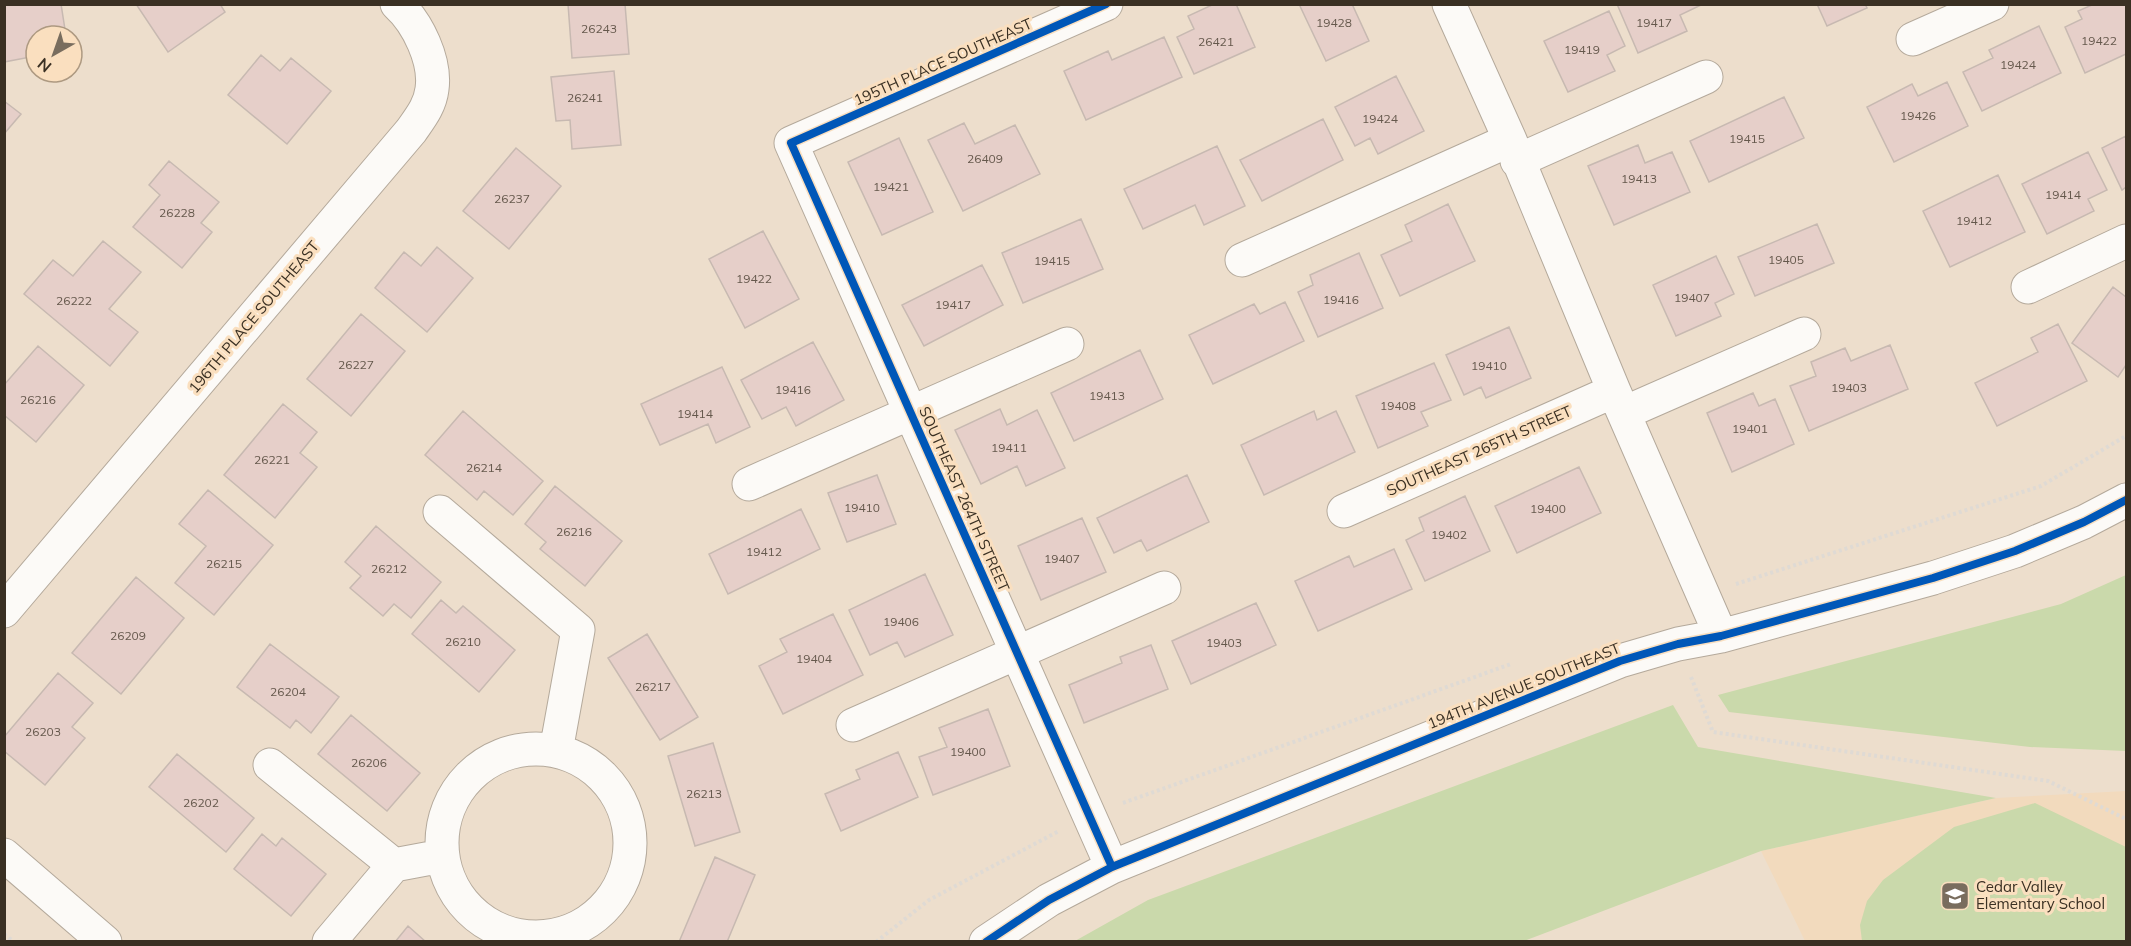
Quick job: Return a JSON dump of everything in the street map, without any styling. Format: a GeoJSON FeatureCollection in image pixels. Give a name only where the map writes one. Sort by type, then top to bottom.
{"type":"FeatureCollection","features":[{"type":"Feature","properties":{"kind":"street","name":"196TH PLACE SOUTHEAST"},"geometry":{"type":"LineString","coordinates":[[4,610],[411,131],[426,110],[432,89],[430,64],[422,35],[397,4]]}},
{"type":"Feature","properties":{"kind":"street"},"geometry":{"type":"LineString","coordinates":[[1449,4],[1514,151],[1720,636]]}},
{"type":"Feature","properties":{"kind":"street"},"geometry":{"type":"LineString","coordinates":[[1913,39],[1992,4]]}},
{"type":"Feature","properties":{"kind":"street","name":"195TH PLACE SOUTHEAST"},"geometry":{"type":"LineString","coordinates":[[791,143],[1106,5]]}},
{"type":"Feature","properties":{"kind":"street"},"geometry":{"type":"LineString","coordinates":[[1242,260],[1706,76]]}},
{"type":"Feature","properties":{"kind":"street","name":"SOUTHEAST 264TH STREET"},"geometry":{"type":"LineString","coordinates":[[791,143],[1112,867]]}},
{"type":"Feature","properties":{"kind":"street"},"geometry":{"type":"LineString","coordinates":[[2028,287],[2127,241]]}},
{"type":"Feature","properties":{"kind":"street","name":"SOUTHEAST 265TH STREET"},"geometry":{"type":"LineString","coordinates":[[1344,511],[1619,402],[1804,334]]}},
{"type":"Feature","properties":{"kind":"street","name":"SOUTHEAST 264TH STREET"},"geometry":{"type":"LineString","coordinates":[[749,484],[1067,344]]}},
{"type":"Feature","properties":{"kind":"street","name":"194TH AVENUE SOUTHEAST"},"geometry":{"type":"LineString","coordinates":[[986,942],[1049,900],[1112,867],[1620,661],[1934,578],[2015,551],[2084,522],[2127,500]]}},
{"type":"Feature","properties":{"kind":"street"},"geometry":{"type":"LineString","coordinates":[[440,512],[578,630],[556,752]]}},
{"type":"Feature","properties":{"kind":"street"},"geometry":{"type":"LineString","coordinates":[[854,724],[1164,588]]}},
{"type":"Feature","properties":{"kind":"street"},"geometry":{"type":"LineString","coordinates":[[534,749],[556,752],[578,759],[597,772],[612,788],[623,808],[629,830],[629,853],[624,875],[614,895],[599,912],[581,926],[560,934],[538,937],[515,935],[494,927],[475,915],[460,898],[448,878],[442,856],[442,834],[447,811],[457,791],[472,774],[490,760],[511,752],[534,749]]}},
{"type":"Feature","properties":{"kind":"street"},"geometry":{"type":"LineString","coordinates":[[270,765],[394,865]]}},
{"type":"Feature","properties":{"kind":"street"},"geometry":{"type":"LineString","coordinates":[[4,855],[105,942]]}},
{"type":"Feature","properties":{"kind":"street"},"geometry":{"type":"LineString","coordinates":[[329,942],[394,865],[442,856]]}},
{"type":"Feature","properties":{"kind":"path"},"geometry":{"type":"LineString","coordinates":[[1678,644],[1713,732],[2048,782],[2127,819]]}},
{"type":"Feature","properties":{"kind":"path"},"geometry":{"type":"LineString","coordinates":[[4,934],[14,942]]}},
{"type":"Feature","properties":{"kind":"shaded area","name":"Cedar Valley Elementary School"},"geometry":{"type":"Polygon","coordinates":[[[2126,791],[2126,941],[1805,941],[1761,851],[1996,798],[2126,791]]]}},
{"type":"Feature","properties":{"kind":"green space"},"geometry":{"type":"Polygon","coordinates":[[[2126,575],[2126,751],[2030,747],[1729,712],[1718,695],[2061,604],[2126,575]]]}},
{"type":"Feature","properties":{"kind":"green space"},"geometry":{"type":"Polygon","coordinates":[[[1673,705],[1698,747],[1996,798],[1761,851],[1524,941],[1075,941],[1148,900],[1673,705]]]}},
{"type":"Feature","properties":{"kind":"green space","name":"Cedar Valley Elementary School"},"geometry":{"type":"Polygon","coordinates":[[[2035,803],[2126,847],[2126,941],[1862,941],[1860,925],[1867,901],[1883,880],[1954,827],[2035,803]]]}},
{"type":"Feature","properties":{"kind":"building"},"geometry":{"type":"Polygon","coordinates":[[[4,4],[61,4],[64,24],[24,24],[24,58],[4,62],[4,4]]]}},
{"type":"Feature","properties":{"kind":"building"},"geometry":{"type":"Polygon","coordinates":[[[136,4],[220,4],[225,12],[168,52],[136,4]]]}},
{"type":"Feature","properties":{"kind":"building"},"geometry":{"type":"Polygon","coordinates":[[[568,4],[625,4],[629,54],[572,58],[568,4]]]}},
{"type":"Feature","properties":{"kind":"building"},"geometry":{"type":"Polygon","coordinates":[[[1214,4],[1236,4],[1255,47],[1194,74],[1177,37],[1194,29],[1188,16],[1214,4]]]}},
{"type":"Feature","properties":{"kind":"building"},"geometry":{"type":"Polygon","coordinates":[[[1299,4],[1352,4],[1369,41],[1326,61],[1299,4]]]}},
{"type":"Feature","properties":{"kind":"building"},"geometry":{"type":"Polygon","coordinates":[[[1617,4],[1703,4],[1680,15],[1687,31],[1638,53],[1617,4]]]}},
{"type":"Feature","properties":{"kind":"building"},"geometry":{"type":"Polygon","coordinates":[[[1817,4],[1865,4],[1867,8],[1827,26],[1817,4]]]}},
{"type":"Feature","properties":{"kind":"building"},"geometry":{"type":"Polygon","coordinates":[[[2094,4],[2126,4],[2126,54],[2085,73],[2065,27],[2082,19],[2078,11],[2094,4]]]}},
{"type":"Feature","properties":{"kind":"building"},"geometry":{"type":"Polygon","coordinates":[[[1609,11],[1625,46],[1607,55],[1615,71],[1568,92],[1544,41],[1609,11]]]}},
{"type":"Feature","properties":{"kind":"building"},"geometry":{"type":"Polygon","coordinates":[[[2039,26],[2061,73],[1982,111],[1963,72],[1993,58],[1989,50],[2039,26]]]}},
{"type":"Feature","properties":{"kind":"building"},"geometry":{"type":"Polygon","coordinates":[[[1164,37],[1182,77],[1086,120],[1064,71],[1108,51],[1112,60],[1164,37]]]}},
{"type":"Feature","properties":{"kind":"building"},"geometry":{"type":"Polygon","coordinates":[[[261,55],[280,71],[291,58],[331,91],[287,144],[228,95],[261,55]]]}},
{"type":"Feature","properties":{"kind":"building"},"geometry":{"type":"Polygon","coordinates":[[[614,71],[621,145],[572,149],[570,120],[556,121],[551,77],[614,71]]]}},
{"type":"Feature","properties":{"kind":"building"},"geometry":{"type":"Polygon","coordinates":[[[1396,76],[1424,131],[1378,154],[1370,138],[1355,146],[1335,107],[1396,76]]]}},
{"type":"Feature","properties":{"kind":"building"},"geometry":{"type":"Polygon","coordinates":[[[1947,82],[1968,126],[1894,162],[1867,107],[1912,84],[1918,96],[1947,82]]]}},
{"type":"Feature","properties":{"kind":"building"},"geometry":{"type":"Polygon","coordinates":[[[1784,97],[1804,138],[1709,182],[1690,141],[1784,97]]]}},
{"type":"Feature","properties":{"kind":"building"},"geometry":{"type":"Polygon","coordinates":[[[4,101],[21,114],[4,134],[4,101]]]}},
{"type":"Feature","properties":{"kind":"building"},"geometry":{"type":"Polygon","coordinates":[[[1323,119],[1343,160],[1262,201],[1240,160],[1323,119]]]}},
{"type":"Feature","properties":{"kind":"building"},"geometry":{"type":"Polygon","coordinates":[[[964,123],[975,144],[1015,125],[1040,174],[963,211],[928,140],[964,123]]]}},
{"type":"Feature","properties":{"kind":"building"},"geometry":{"type":"Polygon","coordinates":[[[2126,136],[2126,187],[2122,190],[2102,148],[2126,136]]]}},
{"type":"Feature","properties":{"kind":"building"},"geometry":{"type":"Polygon","coordinates":[[[899,138],[933,212],[882,235],[848,162],[899,138]]]}},
{"type":"Feature","properties":{"kind":"building"},"geometry":{"type":"Polygon","coordinates":[[[1638,145],[1645,163],[1672,152],[1690,192],[1614,225],[1588,166],[1638,145]]]}},
{"type":"Feature","properties":{"kind":"building"},"geometry":{"type":"Polygon","coordinates":[[[1217,146],[1245,206],[1204,225],[1195,205],[1143,229],[1124,189],[1217,146]]]}},
{"type":"Feature","properties":{"kind":"building"},"geometry":{"type":"Polygon","coordinates":[[[516,148],[561,186],[509,249],[463,211],[516,148]]]}},
{"type":"Feature","properties":{"kind":"building"},"geometry":{"type":"Polygon","coordinates":[[[2088,152],[2107,190],[2088,199],[2094,211],[2047,234],[2022,184],[2088,152]]]}},
{"type":"Feature","properties":{"kind":"building"},"geometry":{"type":"Polygon","coordinates":[[[169,161],[219,202],[201,223],[212,232],[182,268],[133,227],[160,195],[149,185],[169,161]]]}},
{"type":"Feature","properties":{"kind":"building"},"geometry":{"type":"Polygon","coordinates":[[[1998,175],[2025,232],[1950,267],[1923,211],[1998,175]]]}},
{"type":"Feature","properties":{"kind":"building"},"geometry":{"type":"Polygon","coordinates":[[[1448,204],[1475,261],[1400,296],[1381,255],[1412,241],[1405,225],[1448,204]]]}},
{"type":"Feature","properties":{"kind":"building"},"geometry":{"type":"Polygon","coordinates":[[[1081,219],[1103,269],[1023,303],[1002,253],[1081,219]]]}},
{"type":"Feature","properties":{"kind":"building"},"geometry":{"type":"Polygon","coordinates":[[[1817,224],[1834,263],[1755,296],[1738,257],[1817,224]]]}},
{"type":"Feature","properties":{"kind":"building"},"geometry":{"type":"Polygon","coordinates":[[[763,231],[799,299],[745,328],[709,259],[763,231]]]}},
{"type":"Feature","properties":{"kind":"building"},"geometry":{"type":"Polygon","coordinates":[[[103,241],[141,272],[109,309],[138,332],[110,366],[24,294],[53,260],[73,276],[103,241]]]}},
{"type":"Feature","properties":{"kind":"building"},"geometry":{"type":"Polygon","coordinates":[[[437,247],[473,278],[427,332],[375,288],[404,252],[421,266],[437,247]]]}},
{"type":"Feature","properties":{"kind":"building"},"geometry":{"type":"Polygon","coordinates":[[[1359,253],[1383,308],[1318,337],[1298,292],[1313,285],[1310,275],[1359,253]]]}},
{"type":"Feature","properties":{"kind":"building"},"geometry":{"type":"Polygon","coordinates":[[[1716,256],[1734,294],[1715,303],[1721,316],[1676,336],[1653,285],[1716,256]]]}},
{"type":"Feature","properties":{"kind":"building"},"geometry":{"type":"Polygon","coordinates":[[[982,265],[1003,305],[924,346],[902,305],[982,265]]]}},
{"type":"Feature","properties":{"kind":"building"},"geometry":{"type":"Polygon","coordinates":[[[2113,287],[2126,297],[2126,365],[2118,377],[2072,343],[2113,287]]]}},
{"type":"Feature","properties":{"kind":"building"},"geometry":{"type":"Polygon","coordinates":[[[1285,302],[1304,341],[1213,384],[1189,335],[1254,304],[1260,314],[1285,302]]]}},
{"type":"Feature","properties":{"kind":"building"},"geometry":{"type":"Polygon","coordinates":[[[361,314],[405,351],[351,416],[307,379],[361,314]]]}},
{"type":"Feature","properties":{"kind":"building"},"geometry":{"type":"Polygon","coordinates":[[[2058,324],[2087,381],[1997,426],[1975,383],[2038,352],[2031,338],[2058,324]]]}},
{"type":"Feature","properties":{"kind":"building"},"geometry":{"type":"Polygon","coordinates":[[[1509,327],[1531,378],[1486,398],[1481,387],[1464,395],[1446,355],[1509,327]]]}},
{"type":"Feature","properties":{"kind":"building"},"geometry":{"type":"Polygon","coordinates":[[[813,342],[844,400],[796,426],[786,407],[762,419],[741,380],[813,342]]]}},
{"type":"Feature","properties":{"kind":"building"},"geometry":{"type":"Polygon","coordinates":[[[1890,345],[1908,389],[1809,431],[1790,386],[1816,376],[1811,362],[1845,348],[1851,361],[1890,345]]]}},
{"type":"Feature","properties":{"kind":"building"},"geometry":{"type":"Polygon","coordinates":[[[38,346],[84,385],[36,442],[4,415],[4,385],[38,346]]]}},
{"type":"Feature","properties":{"kind":"building"},"geometry":{"type":"Polygon","coordinates":[[[1140,350],[1163,399],[1074,441],[1051,393],[1140,350]]]}},
{"type":"Feature","properties":{"kind":"building"},"geometry":{"type":"Polygon","coordinates":[[[1434,363],[1451,400],[1421,412],[1428,426],[1378,448],[1356,396],[1434,363]]]}},
{"type":"Feature","properties":{"kind":"building"},"geometry":{"type":"Polygon","coordinates":[[[722,367],[750,427],[716,443],[708,424],[660,445],[641,404],[722,367]]]}},
{"type":"Feature","properties":{"kind":"building"},"geometry":{"type":"Polygon","coordinates":[[[1753,393],[1759,406],[1775,399],[1794,444],[1732,472],[1707,413],[1753,393]]]}},
{"type":"Feature","properties":{"kind":"building"},"geometry":{"type":"Polygon","coordinates":[[[283,404],[317,432],[300,453],[317,467],[275,518],[224,475],[283,404]]]}},
{"type":"Feature","properties":{"kind":"building"},"geometry":{"type":"Polygon","coordinates":[[[1000,409],[1007,425],[1037,410],[1065,468],[1026,486],[1017,466],[981,484],[955,430],[1000,409]]]}},
{"type":"Feature","properties":{"kind":"building"},"geometry":{"type":"Polygon","coordinates":[[[463,411],[543,481],[513,515],[484,491],[477,500],[425,455],[463,411]]]}},
{"type":"Feature","properties":{"kind":"building"},"geometry":{"type":"Polygon","coordinates":[[[1314,411],[1317,420],[1336,411],[1355,452],[1264,495],[1241,445],[1314,411]]]}},
{"type":"Feature","properties":{"kind":"building"},"geometry":{"type":"Polygon","coordinates":[[[1579,467],[1601,513],[1517,553],[1495,506],[1579,467]]]}},
{"type":"Feature","properties":{"kind":"building"},"geometry":{"type":"Polygon","coordinates":[[[877,475],[896,524],[847,542],[828,493],[877,475]]]}},
{"type":"Feature","properties":{"kind":"building"},"geometry":{"type":"Polygon","coordinates":[[[1187,475],[1209,522],[1147,551],[1141,540],[1114,553],[1097,518],[1187,475]]]}},
{"type":"Feature","properties":{"kind":"building"},"geometry":{"type":"Polygon","coordinates":[[[555,486],[622,541],[585,586],[540,549],[546,542],[525,524],[555,486]]]}},
{"type":"Feature","properties":{"kind":"building"},"geometry":{"type":"Polygon","coordinates":[[[208,490],[273,545],[214,615],[175,583],[206,546],[179,524],[208,490]]]}},
{"type":"Feature","properties":{"kind":"building"},"geometry":{"type":"Polygon","coordinates":[[[1465,496],[1490,551],[1425,581],[1406,540],[1424,531],[1419,518],[1465,496]]]}},
{"type":"Feature","properties":{"kind":"building"},"geometry":{"type":"Polygon","coordinates":[[[801,509],[820,549],[728,594],[709,554],[801,509]]]}},
{"type":"Feature","properties":{"kind":"building"},"geometry":{"type":"Polygon","coordinates":[[[1082,518],[1106,572],[1041,600],[1018,546],[1082,518]]]}},
{"type":"Feature","properties":{"kind":"building"},"geometry":{"type":"Polygon","coordinates":[[[376,526],[441,582],[411,618],[394,604],[383,616],[350,588],[361,576],[345,562],[376,526]]]}},
{"type":"Feature","properties":{"kind":"building"},"geometry":{"type":"Polygon","coordinates":[[[1394,549],[1412,589],[1318,631],[1295,581],[1349,556],[1354,567],[1394,549]]]}},
{"type":"Feature","properties":{"kind":"building"},"geometry":{"type":"Polygon","coordinates":[[[925,574],[953,635],[905,657],[897,642],[870,655],[849,610],[925,574]]]}},
{"type":"Feature","properties":{"kind":"building"},"geometry":{"type":"Polygon","coordinates":[[[136,577],[184,618],[121,694],[72,653],[136,577]]]}},
{"type":"Feature","properties":{"kind":"building"},"geometry":{"type":"Polygon","coordinates":[[[441,600],[456,613],[463,606],[515,650],[479,692],[412,634],[441,600]]]}},
{"type":"Feature","properties":{"kind":"building"},"geometry":{"type":"Polygon","coordinates":[[[1256,603],[1276,645],[1191,684],[1172,641],[1256,603]]]}},
{"type":"Feature","properties":{"kind":"building"},"geometry":{"type":"Polygon","coordinates":[[[833,614],[863,675],[783,714],[759,666],[787,652],[780,639],[833,614]]]}},
{"type":"Feature","properties":{"kind":"building"},"geometry":{"type":"Polygon","coordinates":[[[647,634],[698,717],[660,740],[608,658],[647,634]]]}},
{"type":"Feature","properties":{"kind":"building"},"geometry":{"type":"Polygon","coordinates":[[[270,644],[339,697],[311,733],[296,720],[290,728],[237,687],[270,644]]]}},
{"type":"Feature","properties":{"kind":"building"},"geometry":{"type":"Polygon","coordinates":[[[1151,645],[1168,689],[1084,723],[1069,685],[1122,663],[1120,657],[1151,645]]]}},
{"type":"Feature","properties":{"kind":"building"},"geometry":{"type":"Polygon","coordinates":[[[58,673],[93,703],[72,727],[85,738],[45,785],[4,751],[4,737],[58,673]]]}},
{"type":"Feature","properties":{"kind":"building"},"geometry":{"type":"Polygon","coordinates":[[[988,709],[1010,766],[933,795],[919,757],[947,747],[939,728],[988,709]]]}},
{"type":"Feature","properties":{"kind":"building"},"geometry":{"type":"Polygon","coordinates":[[[351,715],[420,773],[387,811],[318,754],[351,715]]]}},
{"type":"Feature","properties":{"kind":"building"},"geometry":{"type":"Polygon","coordinates":[[[713,743],[740,832],[695,846],[668,756],[713,743]]]}},
{"type":"Feature","properties":{"kind":"building"},"geometry":{"type":"Polygon","coordinates":[[[898,752],[918,797],[841,831],[825,794],[860,779],[856,770],[898,752]]]}},
{"type":"Feature","properties":{"kind":"building"},"geometry":{"type":"Polygon","coordinates":[[[177,754],[254,818],[226,852],[149,787],[177,754]]]}},
{"type":"Feature","properties":{"kind":"building"},"geometry":{"type":"Polygon","coordinates":[[[262,834],[276,846],[282,838],[326,874],[291,916],[234,869],[262,834]]]}},
{"type":"Feature","properties":{"kind":"building"},"geometry":{"type":"Polygon","coordinates":[[[715,857],[755,875],[727,942],[679,942],[715,857]]]}},
{"type":"Feature","properties":{"kind":"building"},"geometry":{"type":"Polygon","coordinates":[[[408,926],[426,942],[395,942],[408,926]]]}},
{"type":"Feature","properties":{"kind":"cycle path"},"geometry":{"type":"LineString","coordinates":[[1106,4],[791,143],[1112,867]]}},
{"type":"Feature","properties":{"kind":"cycle path"},"geometry":{"type":"LineString","coordinates":[[986,942],[1049,900],[1112,867],[1620,661],[1933,578],[2015,551],[2084,522],[2126,500]]}},
{"type":"Feature","properties":{"kind":"place","name":"Cedar Valley Elementary School"},"geometry":{"type":"Point","coordinates":[1955,896]}}]}
